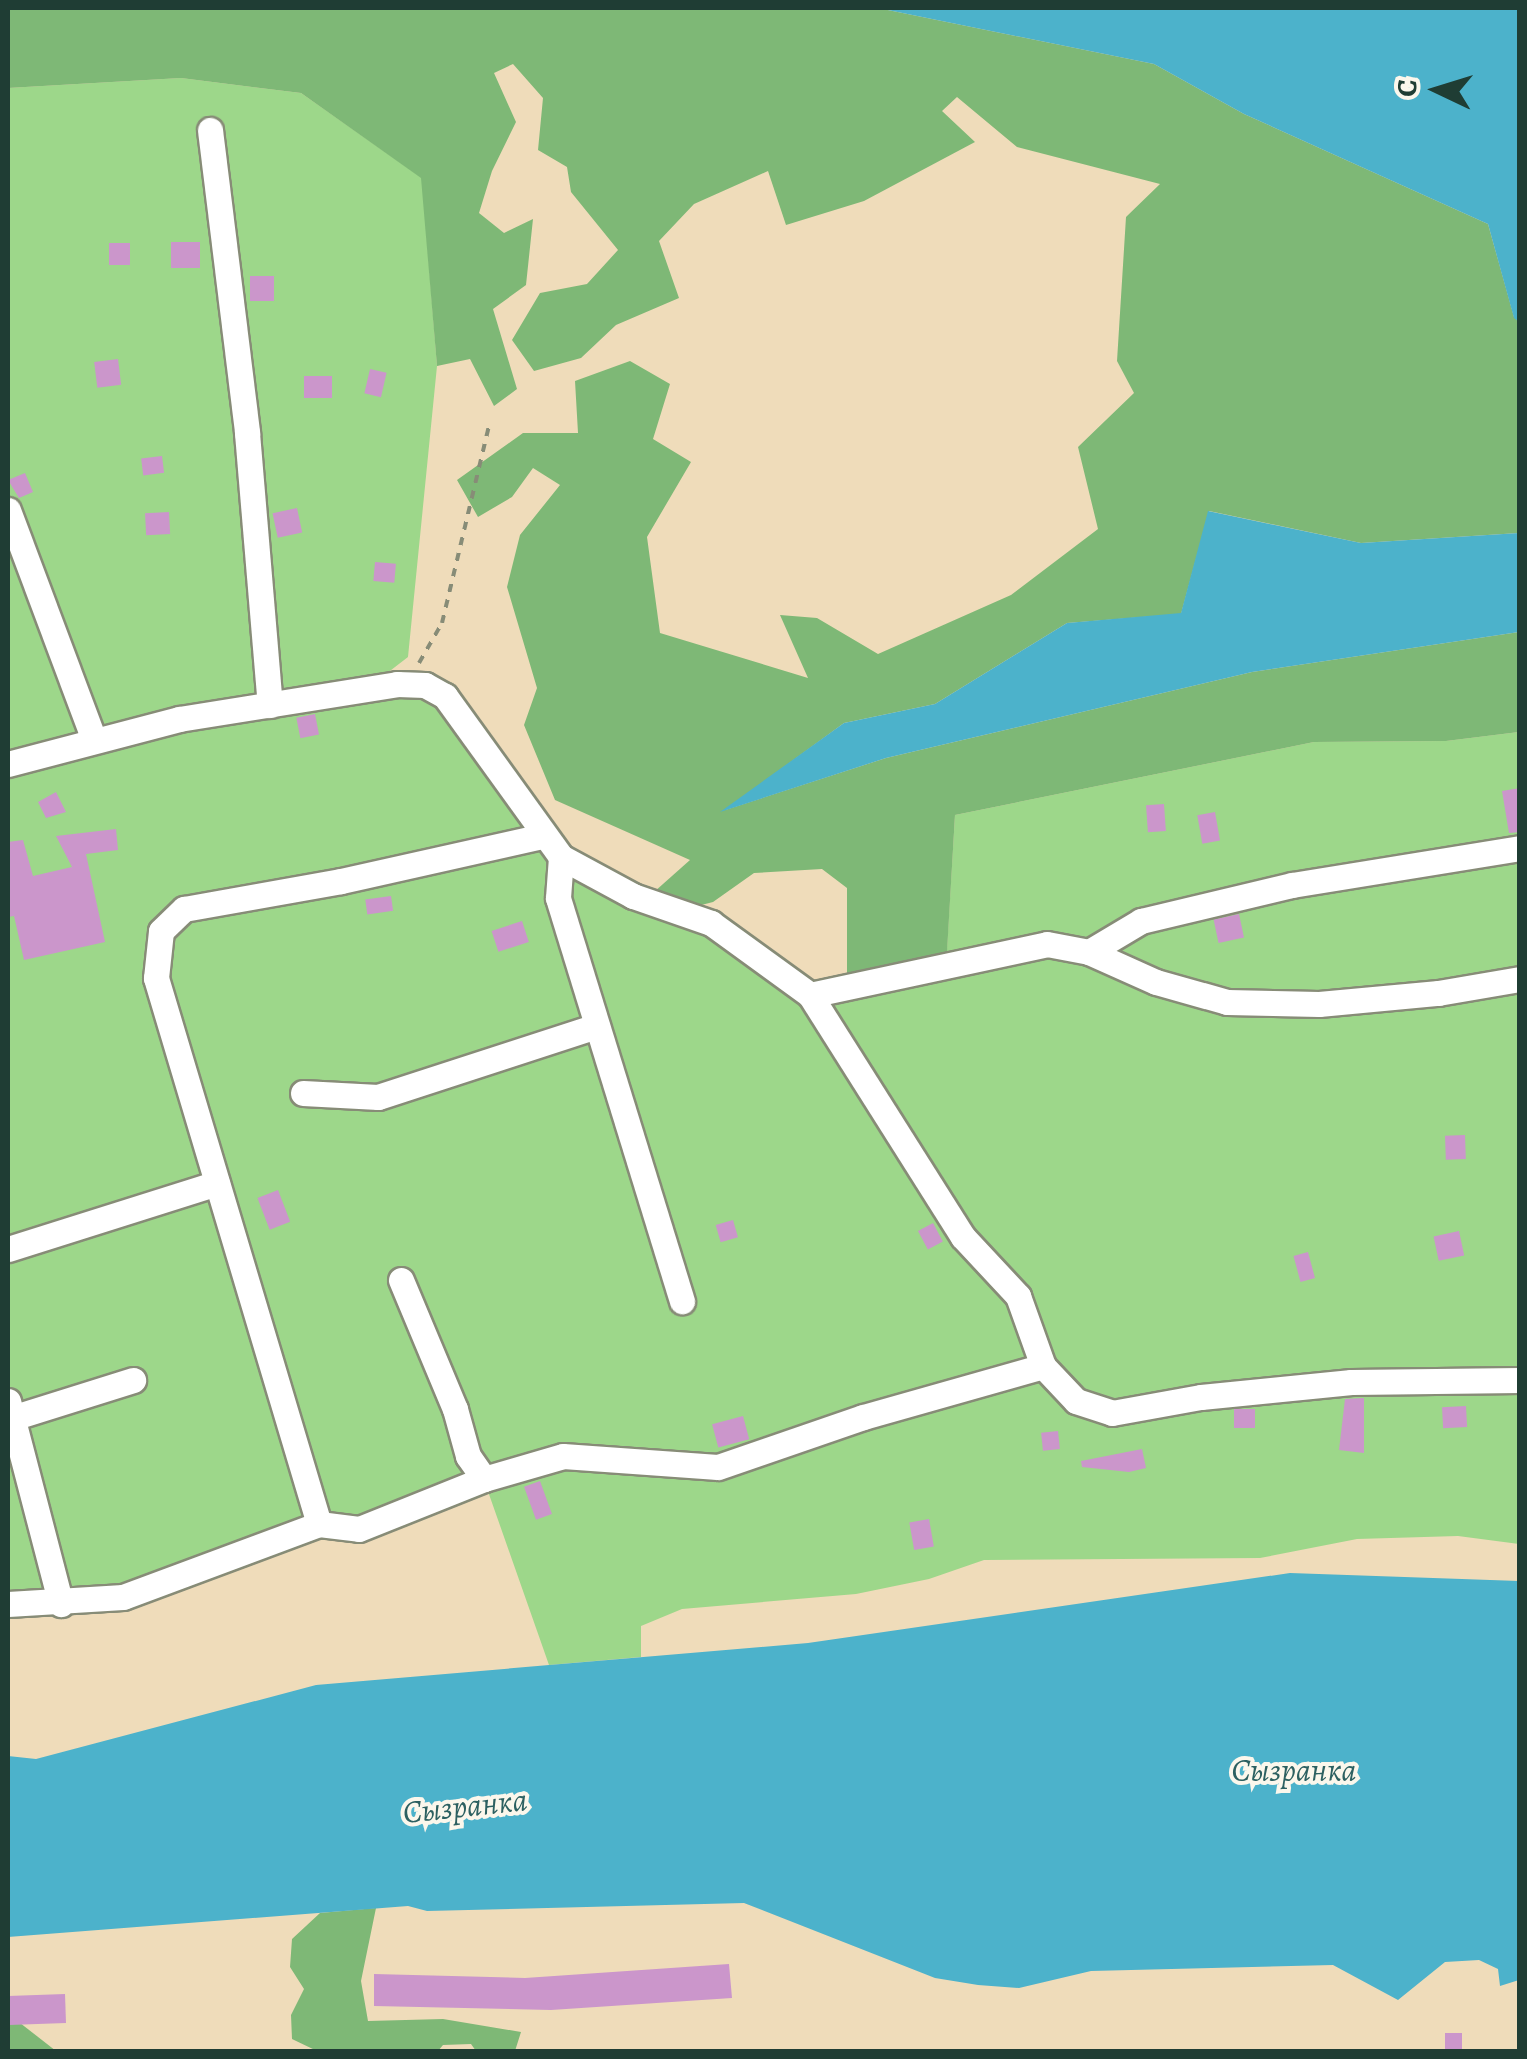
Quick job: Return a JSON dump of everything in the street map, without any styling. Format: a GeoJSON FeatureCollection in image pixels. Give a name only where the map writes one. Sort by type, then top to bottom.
{"type":"FeatureCollection","features":[{"type":"Feature","properties":{"kind":"street"},"geometry":{"type":"LineString","coordinates":[[210,130],[248,432],[270,706]]}},
{"type":"Feature","properties":{"kind":"street"},"geometry":{"type":"LineString","coordinates":[[8,510],[94,740]]}},
{"type":"Feature","properties":{"kind":"street"},"geometry":{"type":"LineString","coordinates":[[8,764],[179,719],[407,684],[425,685],[444,696],[561,858],[633,896],[711,923],[810,995],[962,1238],[1018,1296],[1044,1366],[1076,1401],[1112,1414],[1201,1397],[1351,1382],[1520,1380]]}},
{"type":"Feature","properties":{"kind":"street"},"geometry":{"type":"LineString","coordinates":[[319,1524],[156,978],[161,931],[184,909],[341,881],[542,836]]}},
{"type":"Feature","properties":{"kind":"street"},"geometry":{"type":"LineString","coordinates":[[1089,952],[1141,922],[1292,886],[1520,848]]}},
{"type":"Feature","properties":{"kind":"street"},"geometry":{"type":"LineString","coordinates":[[561,858],[558,898],[682,1301]]}},
{"type":"Feature","properties":{"kind":"street"},"geometry":{"type":"LineString","coordinates":[[810,995],[1047,944],[1089,952],[1156,982],[1227,1002],[1319,1004],[1438,993],[1520,979]]}},
{"type":"Feature","properties":{"kind":"street"},"geometry":{"type":"LineString","coordinates":[[303,1093],[378,1097],[597,1026]]}},
{"type":"Feature","properties":{"kind":"street"},"geometry":{"type":"LineString","coordinates":[[8,1249],[217,1183]]}},
{"type":"Feature","properties":{"kind":"street"},"geometry":{"type":"LineString","coordinates":[[401,1280],[455,1409],[468,1456],[484,1479]]}},
{"type":"Feature","properties":{"kind":"street"},"geometry":{"type":"LineString","coordinates":[[8,1604],[62,1604],[123,1597],[319,1524],[359,1529],[484,1479],[563,1456],[718,1467],[863,1417],[1044,1366]]}},
{"type":"Feature","properties":{"kind":"street"},"geometry":{"type":"LineString","coordinates":[[62,1604],[10,1410],[133,1380]]}},
{"type":"Feature","properties":{"kind":"path"},"geometry":{"type":"LineString","coordinates":[[407,684],[442,624],[488,425]]}},
{"type":"Feature","properties":{"kind":"green space"},"geometry":{"type":"Polygon","coordinates":[[[8,8],[878,8],[1154,64],[1244,114],[1488,224],[1514,317],[1519,322],[1519,533],[1361,543],[1209,511],[1181,614],[1067,623],[935,704],[844,723],[725,810],[886,758],[1252,672],[1519,632],[1519,732],[1446,741],[1314,742],[955,815],[947,952],[847,973],[847,888],[822,869],[754,873],[713,902],[678,911],[654,892],[690,860],[555,800],[524,725],[537,688],[507,587],[520,535],[560,485],[533,468],[512,497],[478,517],[457,480],[523,433],[578,433],[575,381],[630,361],[670,384],[653,439],[691,462],[647,537],[660,633],[808,678],[780,615],[817,618],[878,654],[1011,595],[1098,529],[1078,447],[1134,393],[1117,361],[1126,217],[1160,184],[1017,147],[957,97],[942,111],[975,142],[864,201],[786,225],[768,171],[694,204],[659,241],[679,298],[616,325],[581,358],[534,371],[512,340],[540,293],[587,284],[618,250],[571,192],[567,167],[538,150],[543,98],[513,64],[494,73],[516,122],[492,171],[479,213],[504,233],[533,219],[526,285],[493,309],[517,389],[494,406],[470,359],[437,366],[421,178],[301,93],[181,78],[8,88],[8,8]]]}},
{"type":"Feature","properties":{"kind":"green space"},"geometry":{"type":"Polygon","coordinates":[[[181,78],[301,93],[422,178],[437,366],[408,657],[369,687],[425,685],[550,847],[711,923],[810,995],[946,966],[955,815],[1314,742],[1446,741],[1519,732],[1519,1544],[1458,1536],[1357,1539],[1260,1558],[984,1560],[929,1579],[856,1594],[682,1609],[641,1626],[641,1657],[549,1665],[484,1480],[359,1529],[319,1524],[123,1597],[8,1604],[8,88],[181,78]]]}},
{"type":"Feature","properties":{"kind":"green space"},"geometry":{"type":"Polygon","coordinates":[[[376,1908],[361,1981],[368,2021],[443,2019],[521,2032],[515,2051],[476,2051],[471,2044],[443,2045],[438,2051],[317,2051],[292,2039],[291,2015],[304,1989],[290,1967],[292,1939],[320,1913],[376,1908]]]}},
{"type":"Feature","properties":{"kind":"green space"},"geometry":{"type":"Polygon","coordinates":[[[8,2019],[15,2019],[56,2051],[8,2052],[8,2019]]]}},
{"type":"Feature","properties":{"kind":"water"},"geometry":{"type":"Polygon","coordinates":[[[878,8],[1519,8],[1519,322],[1514,318],[1488,224],[1244,114],[1154,64],[878,8]]]}},
{"type":"Feature","properties":{"kind":"water"},"geometry":{"type":"Polygon","coordinates":[[[1208,511],[1361,543],[1519,533],[1519,632],[1252,672],[886,758],[720,812],[844,723],[935,704],[1067,623],[1181,613],[1208,511]]]}},
{"type":"Feature","properties":{"kind":"water","name":"Сызранка"},"geometry":{"type":"Polygon","coordinates":[[[1290,1573],[1519,1581],[1519,1980],[1500,1986],[1498,1969],[1479,1960],[1445,1962],[1398,2000],[1333,1965],[1091,1971],[1019,1988],[978,1985],[935,1978],[744,1903],[427,1911],[408,1906],[8,1937],[8,1756],[36,1759],[316,1685],[808,1643],[1290,1573]]]}},
{"type":"Feature","properties":{"kind":"building"},"geometry":{"type":"Polygon","coordinates":[[[171,242],[200,242],[200,268],[171,268],[171,242]]]}},
{"type":"Feature","properties":{"kind":"building"},"geometry":{"type":"Polygon","coordinates":[[[109,243],[130,243],[130,265],[109,265],[109,243]]]}},
{"type":"Feature","properties":{"kind":"building"},"geometry":{"type":"Polygon","coordinates":[[[250,276],[274,276],[274,301],[250,301],[250,276]]]}},
{"type":"Feature","properties":{"kind":"building"},"geometry":{"type":"Polygon","coordinates":[[[118,359],[121,385],[97,388],[94,362],[118,359]]]}},
{"type":"Feature","properties":{"kind":"building"},"geometry":{"type":"Polygon","coordinates":[[[370,369],[387,373],[381,397],[364,393],[370,369]]]}},
{"type":"Feature","properties":{"kind":"building"},"geometry":{"type":"Polygon","coordinates":[[[304,376],[332,376],[332,398],[304,398],[304,376]]]}},
{"type":"Feature","properties":{"kind":"building"},"geometry":{"type":"Polygon","coordinates":[[[162,456],[164,473],[143,475],[141,459],[162,456]]]}},
{"type":"Feature","properties":{"kind":"building"},"geometry":{"type":"Polygon","coordinates":[[[25,473],[33,492],[19,498],[8,480],[25,473]]]}},
{"type":"Feature","properties":{"kind":"building"},"geometry":{"type":"Polygon","coordinates":[[[297,508],[302,532],[278,538],[273,513],[297,508]]]}},
{"type":"Feature","properties":{"kind":"building"},"geometry":{"type":"Polygon","coordinates":[[[169,512],[170,534],[146,535],[145,513],[169,512]]]}},
{"type":"Feature","properties":{"kind":"building"},"geometry":{"type":"Polygon","coordinates":[[[375,562],[396,564],[394,583],[373,581],[375,562]]]}},
{"type":"Feature","properties":{"kind":"building"},"geometry":{"type":"Polygon","coordinates":[[[315,714],[319,735],[300,738],[296,718],[315,714]]]}},
{"type":"Feature","properties":{"kind":"building"},"geometry":{"type":"Polygon","coordinates":[[[1520,788],[1520,832],[1509,833],[1502,791],[1520,788]]]}},
{"type":"Feature","properties":{"kind":"building"},"geometry":{"type":"Polygon","coordinates":[[[56,792],[66,812],[46,818],[38,802],[56,792]]]}},
{"type":"Feature","properties":{"kind":"building"},"geometry":{"type":"Polygon","coordinates":[[[1164,804],[1166,831],[1148,832],[1146,805],[1164,804]]]}},
{"type":"Feature","properties":{"kind":"building"},"geometry":{"type":"Polygon","coordinates":[[[1215,812],[1220,841],[1202,844],[1197,815],[1215,812]]]}},
{"type":"Feature","properties":{"kind":"building"},"geometry":{"type":"Polygon","coordinates":[[[116,829],[118,850],[86,854],[105,942],[24,960],[14,916],[8,917],[8,842],[23,840],[33,876],[72,867],[56,836],[116,829]]]}},
{"type":"Feature","properties":{"kind":"building"},"geometry":{"type":"Polygon","coordinates":[[[391,896],[393,911],[367,914],[365,900],[391,896]]]}},
{"type":"Feature","properties":{"kind":"building"},"geometry":{"type":"Polygon","coordinates":[[[1239,914],[1244,937],[1219,943],[1214,919],[1239,914]]]}},
{"type":"Feature","properties":{"kind":"building"},"geometry":{"type":"Polygon","coordinates":[[[522,921],[529,942],[498,952],[492,931],[522,921]]]}},
{"type":"Feature","properties":{"kind":"building"},"geometry":{"type":"Polygon","coordinates":[[[1465,1135],[1466,1159],[1446,1160],[1445,1136],[1465,1135]]]}},
{"type":"Feature","properties":{"kind":"building"},"geometry":{"type":"Polygon","coordinates":[[[278,1190],[290,1222],[270,1230],[257,1198],[278,1190]]]}},
{"type":"Feature","properties":{"kind":"building"},"geometry":{"type":"Polygon","coordinates":[[[733,1220],[738,1237],[721,1242],[716,1225],[733,1220]]]}},
{"type":"Feature","properties":{"kind":"building"},"geometry":{"type":"Polygon","coordinates":[[[933,1223],[943,1242],[928,1250],[918,1231],[933,1223]]]}},
{"type":"Feature","properties":{"kind":"building"},"geometry":{"type":"Polygon","coordinates":[[[1459,1231],[1464,1255],[1439,1261],[1434,1236],[1459,1231]]]}},
{"type":"Feature","properties":{"kind":"building"},"geometry":{"type":"Polygon","coordinates":[[[1308,1252],[1315,1278],[1300,1282],[1294,1256],[1308,1252]]]}},
{"type":"Feature","properties":{"kind":"building"},"geometry":{"type":"Polygon","coordinates":[[[1364,1398],[1364,1453],[1339,1450],[1345,1399],[1364,1398]]]}},
{"type":"Feature","properties":{"kind":"building"},"geometry":{"type":"Polygon","coordinates":[[[1466,1406],[1467,1427],[1443,1428],[1442,1407],[1466,1406]]]}},
{"type":"Feature","properties":{"kind":"building"},"geometry":{"type":"Polygon","coordinates":[[[1234,1409],[1255,1409],[1255,1428],[1234,1428],[1234,1409]]]}},
{"type":"Feature","properties":{"kind":"building"},"geometry":{"type":"Polygon","coordinates":[[[743,1416],[749,1439],[718,1447],[712,1424],[743,1416]]]}},
{"type":"Feature","properties":{"kind":"building"},"geometry":{"type":"Polygon","coordinates":[[[1058,1431],[1060,1449],[1043,1451],[1041,1433],[1058,1431]]]}},
{"type":"Feature","properties":{"kind":"building"},"geometry":{"type":"Polygon","coordinates":[[[1142,1449],[1146,1468],[1129,1472],[1082,1467],[1081,1461],[1142,1449]]]}},
{"type":"Feature","properties":{"kind":"building"},"geometry":{"type":"Polygon","coordinates":[[[540,1481],[552,1514],[536,1520],[524,1487],[540,1481]]]}},
{"type":"Feature","properties":{"kind":"building"},"geometry":{"type":"Polygon","coordinates":[[[929,1519],[934,1547],[914,1550],[909,1522],[929,1519]]]}},
{"type":"Feature","properties":{"kind":"building"},"geometry":{"type":"Polygon","coordinates":[[[729,1964],[732,1998],[551,2010],[374,2006],[374,1974],[525,1978],[729,1964]]]}},
{"type":"Feature","properties":{"kind":"building"},"geometry":{"type":"Polygon","coordinates":[[[65,1994],[66,2023],[9,2025],[8,1996],[65,1994]]]}},
{"type":"Feature","properties":{"kind":"building"},"geometry":{"type":"Polygon","coordinates":[[[1445,2033],[1462,2033],[1462,2052],[1445,2052],[1445,2033]]]}}]}
